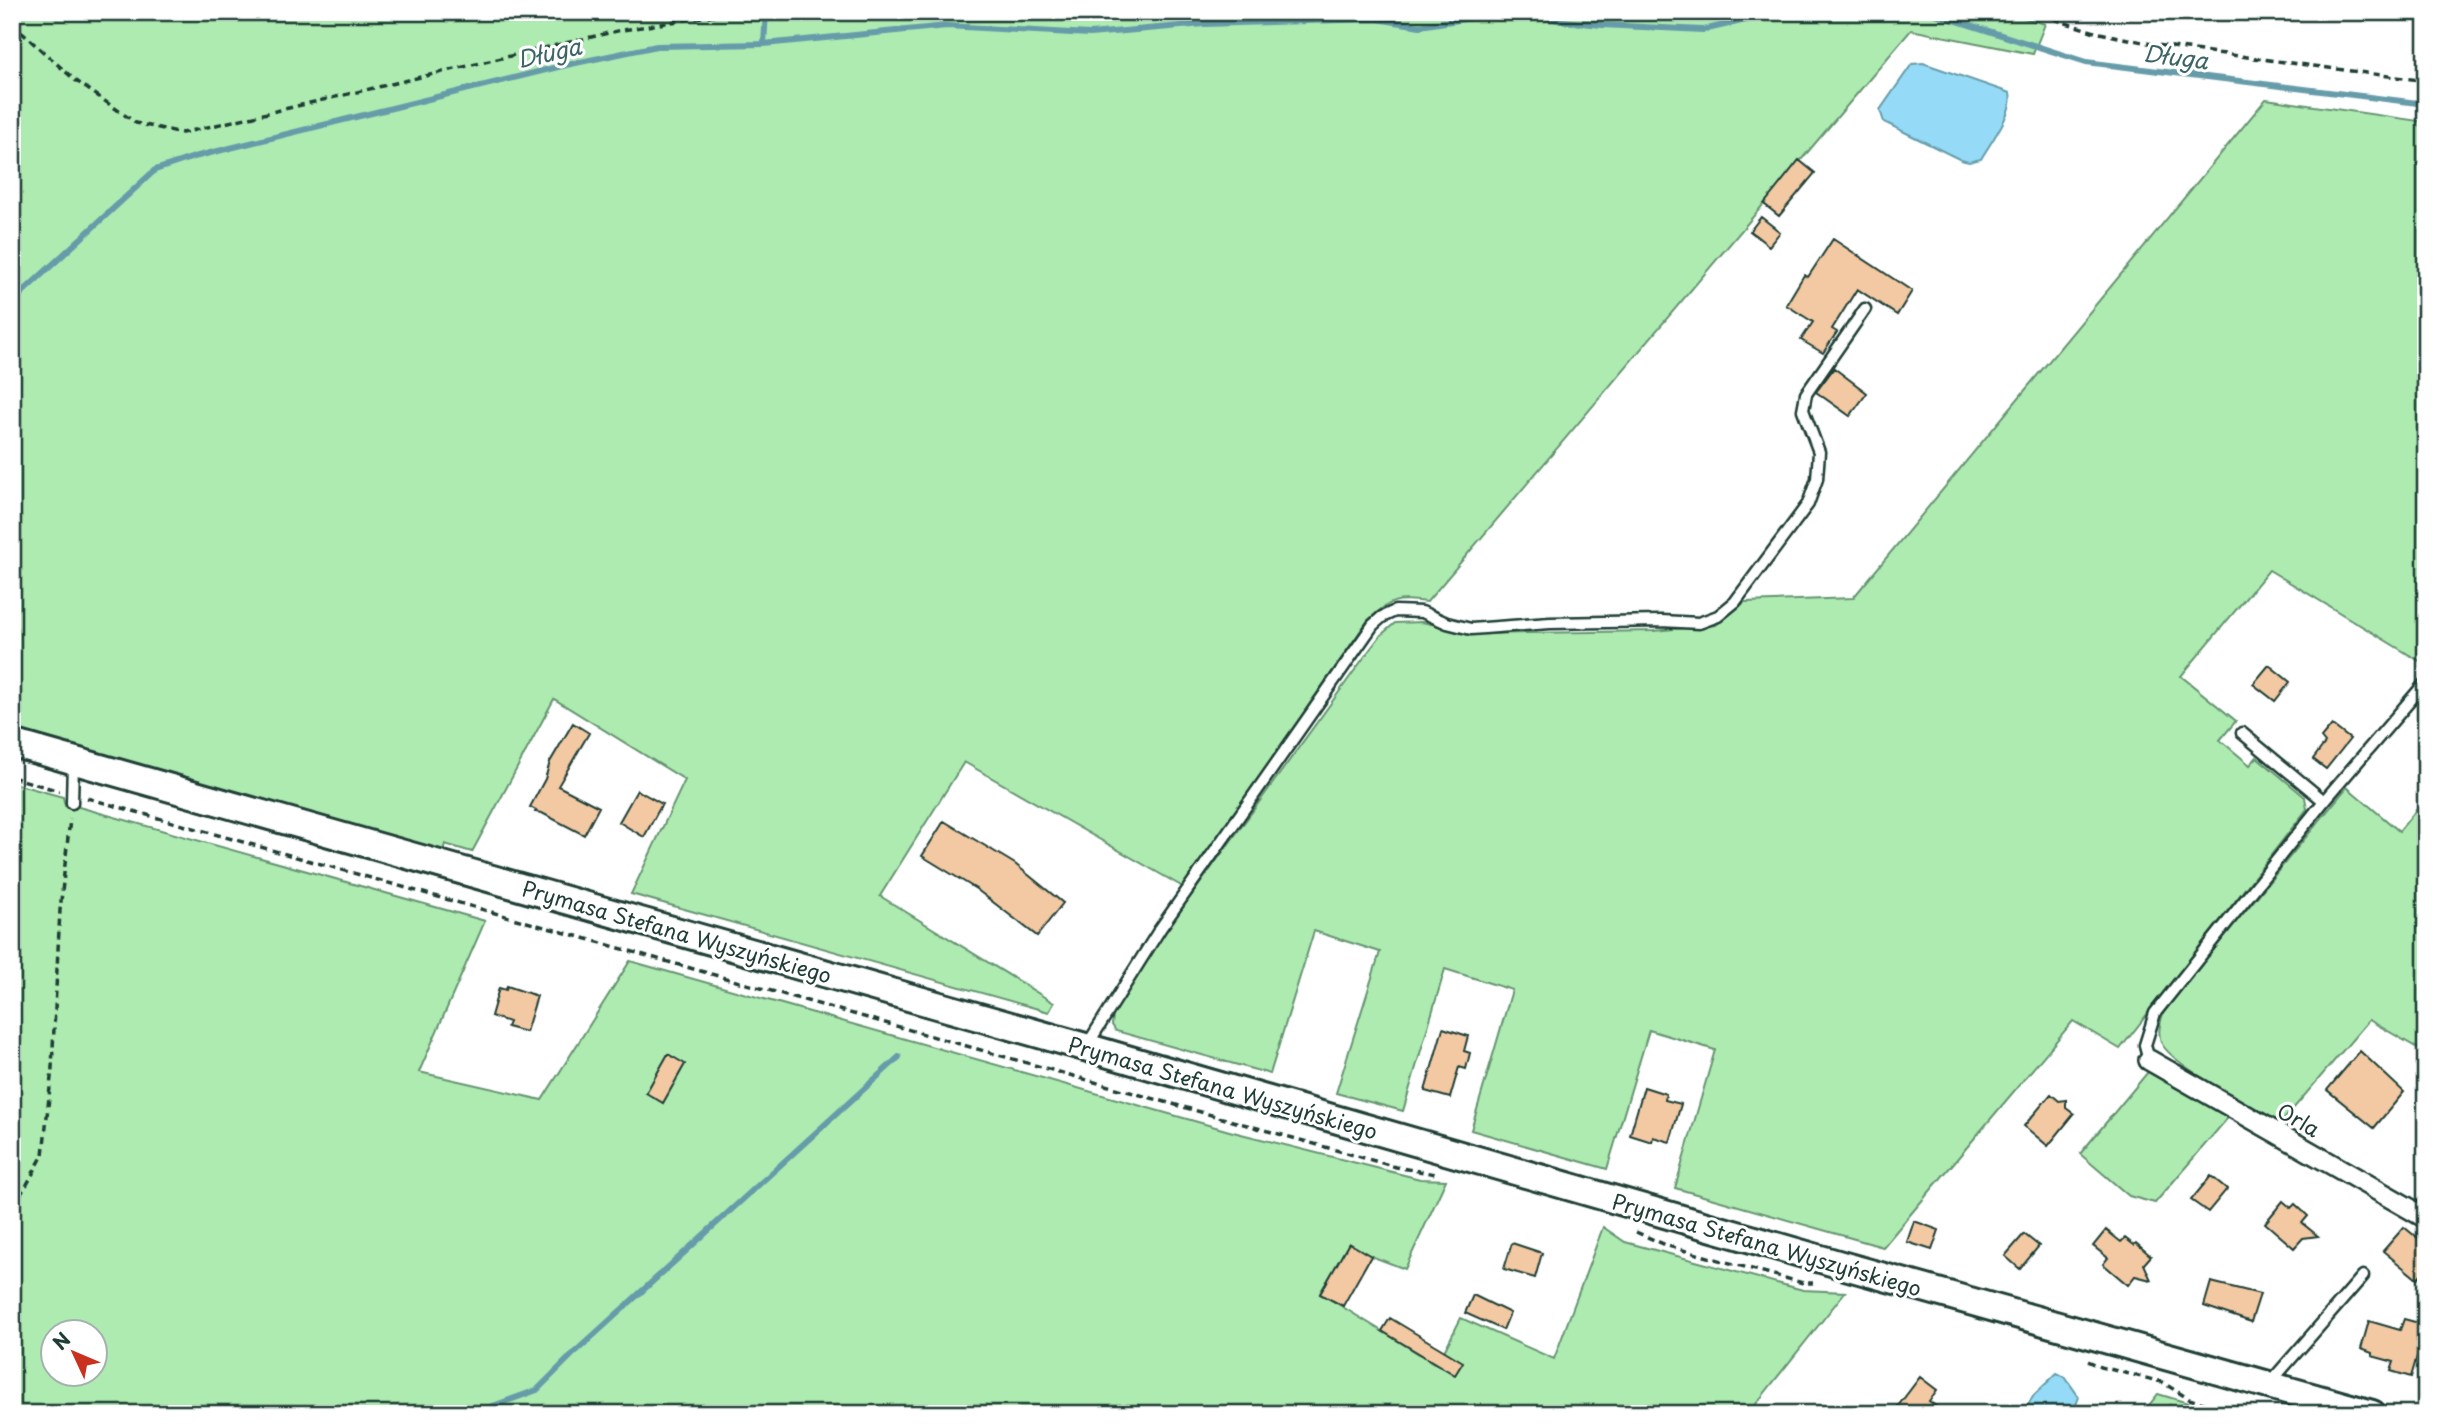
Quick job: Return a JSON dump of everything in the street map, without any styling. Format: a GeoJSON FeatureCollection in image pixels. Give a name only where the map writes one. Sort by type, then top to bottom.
{"type":"FeatureCollection","features":[{"type":"Feature","properties":{"kind":"street"},"geometry":{"type":"LineString","coordinates":[[12,743],[73,760]]}},
{"type":"Feature","properties":{"kind":"street","name":"Prymasa Stefana Wyszyńskiego"},"geometry":{"type":"LineString","coordinates":[[73,760],[2372,1414]]}},
{"type":"Feature","properties":{"kind":"street","name":"Orla"},"geometry":{"type":"LineString","coordinates":[[2149,1060],[2426,1218]]}},
{"type":"Feature","properties":{"kind":"lane"},"geometry":{"type":"LineString","coordinates":[[1085,1047],[1160,929],[1373,625],[1382,617],[1395,611],[1422,612],[1447,623],[1471,629],[1550,623],[1699,623],[1718,615],[1735,602],[1808,503],[1817,479],[1819,452],[1803,410],[1806,394],[1865,309]]}},
{"type":"Feature","properties":{"kind":"lane"},"geometry":{"type":"LineString","coordinates":[[2149,1060],[2145,1045],[2155,1013],[2324,801],[2426,682]]}},
{"type":"Feature","properties":{"kind":"lane"},"geometry":{"type":"LineString","coordinates":[[2242,733],[2324,801]]}},
{"type":"Feature","properties":{"kind":"lane"},"geometry":{"type":"LineString","coordinates":[[72,799],[73,760]]}},
{"type":"Feature","properties":{"kind":"lane"},"geometry":{"type":"LineString","coordinates":[[2268,1384],[2363,1276]]}},
{"type":"Feature","properties":{"kind":"path"},"geometry":{"type":"LineString","coordinates":[[12,24],[75,80],[136,123],[182,133],[617,30],[733,12]]}},
{"type":"Feature","properties":{"kind":"path"},"geometry":{"type":"LineString","coordinates":[[2031,12],[2095,32],[2157,45],[2426,81]]}},
{"type":"Feature","properties":{"kind":"path"},"geometry":{"type":"LineString","coordinates":[[12,777],[72,799],[1396,1167],[1424,1174],[1443,1174]]}},
{"type":"Feature","properties":{"kind":"path"},"geometry":{"type":"LineString","coordinates":[[12,1205],[43,1155],[52,1068],[60,910],[72,799]]}},
{"type":"Feature","properties":{"kind":"path"},"geometry":{"type":"LineString","coordinates":[[1627,1228],[1668,1246],[1803,1283],[1816,1283]]}},
{"type":"Feature","properties":{"kind":"path"},"geometry":{"type":"LineString","coordinates":[[2079,1356],[2101,1367],[2162,1382],[2189,1399],[2241,1414]]}},
{"type":"Feature","properties":{"kind":"green space"},"geometry":{"type":"Polygon","coordinates":[[[12,12],[2005,12],[2045,24],[2033,54],[1911,30],[1427,602],[1400,600],[1389,604],[1368,620],[1183,887],[964,762],[880,896],[1054,1003],[1049,1012],[631,894],[685,780],[554,699],[472,852],[445,844],[443,851],[12,728],[12,12]]]}},
{"type":"Feature","properties":{"kind":"green space"},"geometry":{"type":"Polygon","coordinates":[[[2266,99],[2426,122],[2426,665],[2269,570],[2181,676],[2236,721],[2220,740],[2250,765],[2257,757],[2305,797],[2307,809],[2120,1049],[2073,1021],[1883,1247],[1675,1188],[1715,1050],[1649,1030],[1607,1169],[1471,1130],[1512,990],[1445,969],[1403,1111],[1336,1093],[1380,952],[1314,931],[1270,1074],[1116,1031],[1112,1025],[1113,1015],[1154,947],[1368,652],[1395,623],[1422,622],[1475,634],[1654,631],[1716,625],[1745,602],[1853,598],[2266,99]]]}},
{"type":"Feature","properties":{"kind":"green space"},"geometry":{"type":"Polygon","coordinates":[[[12,783],[63,797],[65,806],[79,807],[485,921],[419,1072],[542,1100],[630,961],[1233,1132],[1420,1179],[1446,1180],[1405,1269],[1349,1244],[1320,1293],[1437,1365],[1461,1318],[1554,1359],[1603,1227],[1625,1242],[1803,1290],[1845,1292],[1748,1414],[12,1414],[12,783]]]}},
{"type":"Feature","properties":{"kind":"green space"},"geometry":{"type":"Polygon","coordinates":[[[2347,787],[2399,831],[2426,798],[2426,1053],[2369,1020],[2281,1123],[2215,1086],[2180,1062],[2161,1042],[2160,1026],[2164,1010],[2347,787]]]}},
{"type":"Feature","properties":{"kind":"green space"},"geometry":{"type":"Polygon","coordinates":[[[2152,1067],[2232,1113],[2155,1203],[2129,1196],[2080,1154],[2152,1067]]]}},
{"type":"Feature","properties":{"kind":"green space"},"geometry":{"type":"Polygon","coordinates":[[[2158,1394],[2225,1414],[2142,1414],[2158,1394]]]}},
{"type":"Feature","properties":{"kind":"water"},"geometry":{"type":"Polygon","coordinates":[[[1923,63],[2010,93],[2009,109],[1981,159],[1969,162],[1961,160],[1884,122],[1880,110],[1912,64],[1923,63]]]}},
{"type":"Feature","properties":{"kind":"water"},"geometry":{"type":"Polygon","coordinates":[[[2057,1373],[2065,1377],[2079,1397],[2076,1405],[2067,1414],[2022,1414],[2034,1395],[2057,1373]]]}},
{"type":"Feature","properties":{"kind":"building"},"geometry":{"type":"Polygon","coordinates":[[[1799,160],[1815,173],[1779,216],[1764,204],[1799,160]]]}},
{"type":"Feature","properties":{"kind":"building"},"geometry":{"type":"Polygon","coordinates":[[[1761,217],[1780,232],[1769,246],[1750,231],[1761,217]]]}},
{"type":"Feature","properties":{"kind":"building"},"geometry":{"type":"Polygon","coordinates":[[[1833,239],[1912,291],[1897,315],[1857,289],[1832,329],[1837,332],[1823,353],[1801,340],[1813,322],[1786,305],[1804,275],[1808,277],[1833,239]]]}},
{"type":"Feature","properties":{"kind":"building"},"geometry":{"type":"Polygon","coordinates":[[[1834,368],[1867,393],[1850,416],[1816,392],[1834,368]]]}},
{"type":"Feature","properties":{"kind":"building"},"geometry":{"type":"Polygon","coordinates":[[[2269,665],[2290,682],[2275,701],[2253,684],[2269,665]]]}},
{"type":"Feature","properties":{"kind":"building"},"geometry":{"type":"Polygon","coordinates":[[[573,723],[589,733],[558,786],[599,807],[584,835],[535,812],[536,810],[530,807],[545,779],[550,762],[573,723]]]}},
{"type":"Feature","properties":{"kind":"building"},"geometry":{"type":"Polygon","coordinates":[[[2332,725],[2350,739],[2326,769],[2313,759],[2325,743],[2321,738],[2332,725]]]}},
{"type":"Feature","properties":{"kind":"building"},"geometry":{"type":"Polygon","coordinates":[[[637,790],[662,804],[644,837],[619,822],[637,790]]]}},
{"type":"Feature","properties":{"kind":"building"},"geometry":{"type":"Polygon","coordinates":[[[944,821],[1015,864],[1063,903],[1037,936],[976,889],[922,856],[944,821]]]}},
{"type":"Feature","properties":{"kind":"building"},"geometry":{"type":"Polygon","coordinates":[[[507,986],[537,996],[526,1032],[507,1027],[509,1022],[491,1016],[499,988],[506,990],[507,986]]]}},
{"type":"Feature","properties":{"kind":"building"},"geometry":{"type":"Polygon","coordinates":[[[1443,1028],[1468,1036],[1464,1051],[1470,1053],[1466,1069],[1459,1067],[1450,1098],[1425,1091],[1443,1028]]]}},
{"type":"Feature","properties":{"kind":"building"},"geometry":{"type":"Polygon","coordinates":[[[2360,1051],[2404,1092],[2374,1128],[2327,1090],[2360,1051]]]}},
{"type":"Feature","properties":{"kind":"building"},"geometry":{"type":"Polygon","coordinates":[[[668,1054],[685,1064],[663,1103],[646,1093],[668,1054]]]}},
{"type":"Feature","properties":{"kind":"building"},"geometry":{"type":"Polygon","coordinates":[[[1644,1087],[1666,1094],[1665,1100],[1681,1104],[1670,1142],[1653,1137],[1652,1142],[1630,1135],[1644,1087]]]}},
{"type":"Feature","properties":{"kind":"building"},"geometry":{"type":"Polygon","coordinates":[[[2051,1094],[2059,1101],[2066,1100],[2066,1108],[2074,1114],[2048,1146],[2024,1126],[2051,1094]]]}},
{"type":"Feature","properties":{"kind":"building"},"geometry":{"type":"Polygon","coordinates":[[[2211,1176],[2227,1189],[2208,1212],[2191,1200],[2211,1176]]]}},
{"type":"Feature","properties":{"kind":"building"},"geometry":{"type":"Polygon","coordinates":[[[2283,1201],[2291,1208],[2295,1204],[2308,1216],[2302,1223],[2318,1236],[2303,1238],[2294,1248],[2265,1223],[2283,1201]]]}},
{"type":"Feature","properties":{"kind":"building"},"geometry":{"type":"Polygon","coordinates":[[[1914,1221],[1939,1230],[1932,1250],[1907,1242],[1914,1221]]]}},
{"type":"Feature","properties":{"kind":"building"},"geometry":{"type":"Polygon","coordinates":[[[2404,1227],[2426,1245],[2426,1268],[2417,1279],[2383,1251],[2404,1227]]]}},
{"type":"Feature","properties":{"kind":"building"},"geometry":{"type":"Polygon","coordinates":[[[2106,1230],[2121,1242],[2125,1238],[2134,1245],[2136,1243],[2151,1256],[2144,1264],[2151,1280],[2135,1276],[2128,1285],[2103,1264],[2108,1258],[2093,1246],[2106,1230]]]}},
{"type":"Feature","properties":{"kind":"building"},"geometry":{"type":"Polygon","coordinates":[[[2024,1234],[2039,1246],[2020,1269],[2005,1256],[2024,1234]]]}},
{"type":"Feature","properties":{"kind":"building"},"geometry":{"type":"Polygon","coordinates":[[[1349,1243],[1371,1256],[1343,1306],[1320,1294],[1349,1243]]]}},
{"type":"Feature","properties":{"kind":"building"},"geometry":{"type":"Polygon","coordinates":[[[1512,1243],[1542,1253],[1535,1278],[1504,1269],[1512,1243]]]}},
{"type":"Feature","properties":{"kind":"building"},"geometry":{"type":"Polygon","coordinates":[[[2211,1282],[2260,1294],[2251,1322],[2204,1306],[2211,1282]]]}},
{"type":"Feature","properties":{"kind":"building"},"geometry":{"type":"Polygon","coordinates":[[[1473,1295],[1510,1313],[1503,1330],[1465,1313],[1473,1295]]]}},
{"type":"Feature","properties":{"kind":"building"},"geometry":{"type":"Polygon","coordinates":[[[1390,1318],[1463,1362],[1455,1375],[1382,1331],[1390,1318]]]}},
{"type":"Feature","properties":{"kind":"building"},"geometry":{"type":"Polygon","coordinates":[[[2404,1319],[2426,1325],[2411,1377],[2391,1371],[2394,1362],[2372,1356],[2372,1353],[2361,1349],[2369,1321],[2400,1330],[2404,1319]]]}},
{"type":"Feature","properties":{"kind":"building"},"geometry":{"type":"Polygon","coordinates":[[[1920,1377],[1937,1390],[1929,1401],[1946,1414],[1892,1414],[1920,1377]]]}},
{"type":"Feature","properties":{"kind":"waterway"},"geometry":{"type":"LineString","coordinates":[[764,44],[766,12]]}},
{"type":"Feature","properties":{"kind":"waterway","name":"Długa"},"geometry":{"type":"LineString","coordinates":[[12,302],[155,170],[194,157],[566,65],[657,46],[764,44],[947,26],[1090,34],[1204,24],[1377,19],[1420,26],[1483,16],[1532,13],[1562,21],[1602,25],[1703,30],[1780,12]]}},
{"type":"Feature","properties":{"kind":"waterway","name":"Długa"},"geometry":{"type":"LineString","coordinates":[[1929,12],[2086,62],[2426,104]]}},
{"type":"Feature","properties":{"kind":"waterway"},"geometry":{"type":"LineString","coordinates":[[471,1414],[537,1390],[574,1353],[899,1057]]}},
{"type":"Feature","properties":{"kind":"waterway"},"geometry":{"type":"LineString","coordinates":[[2164,1414],[2170,1407]]}}]}
